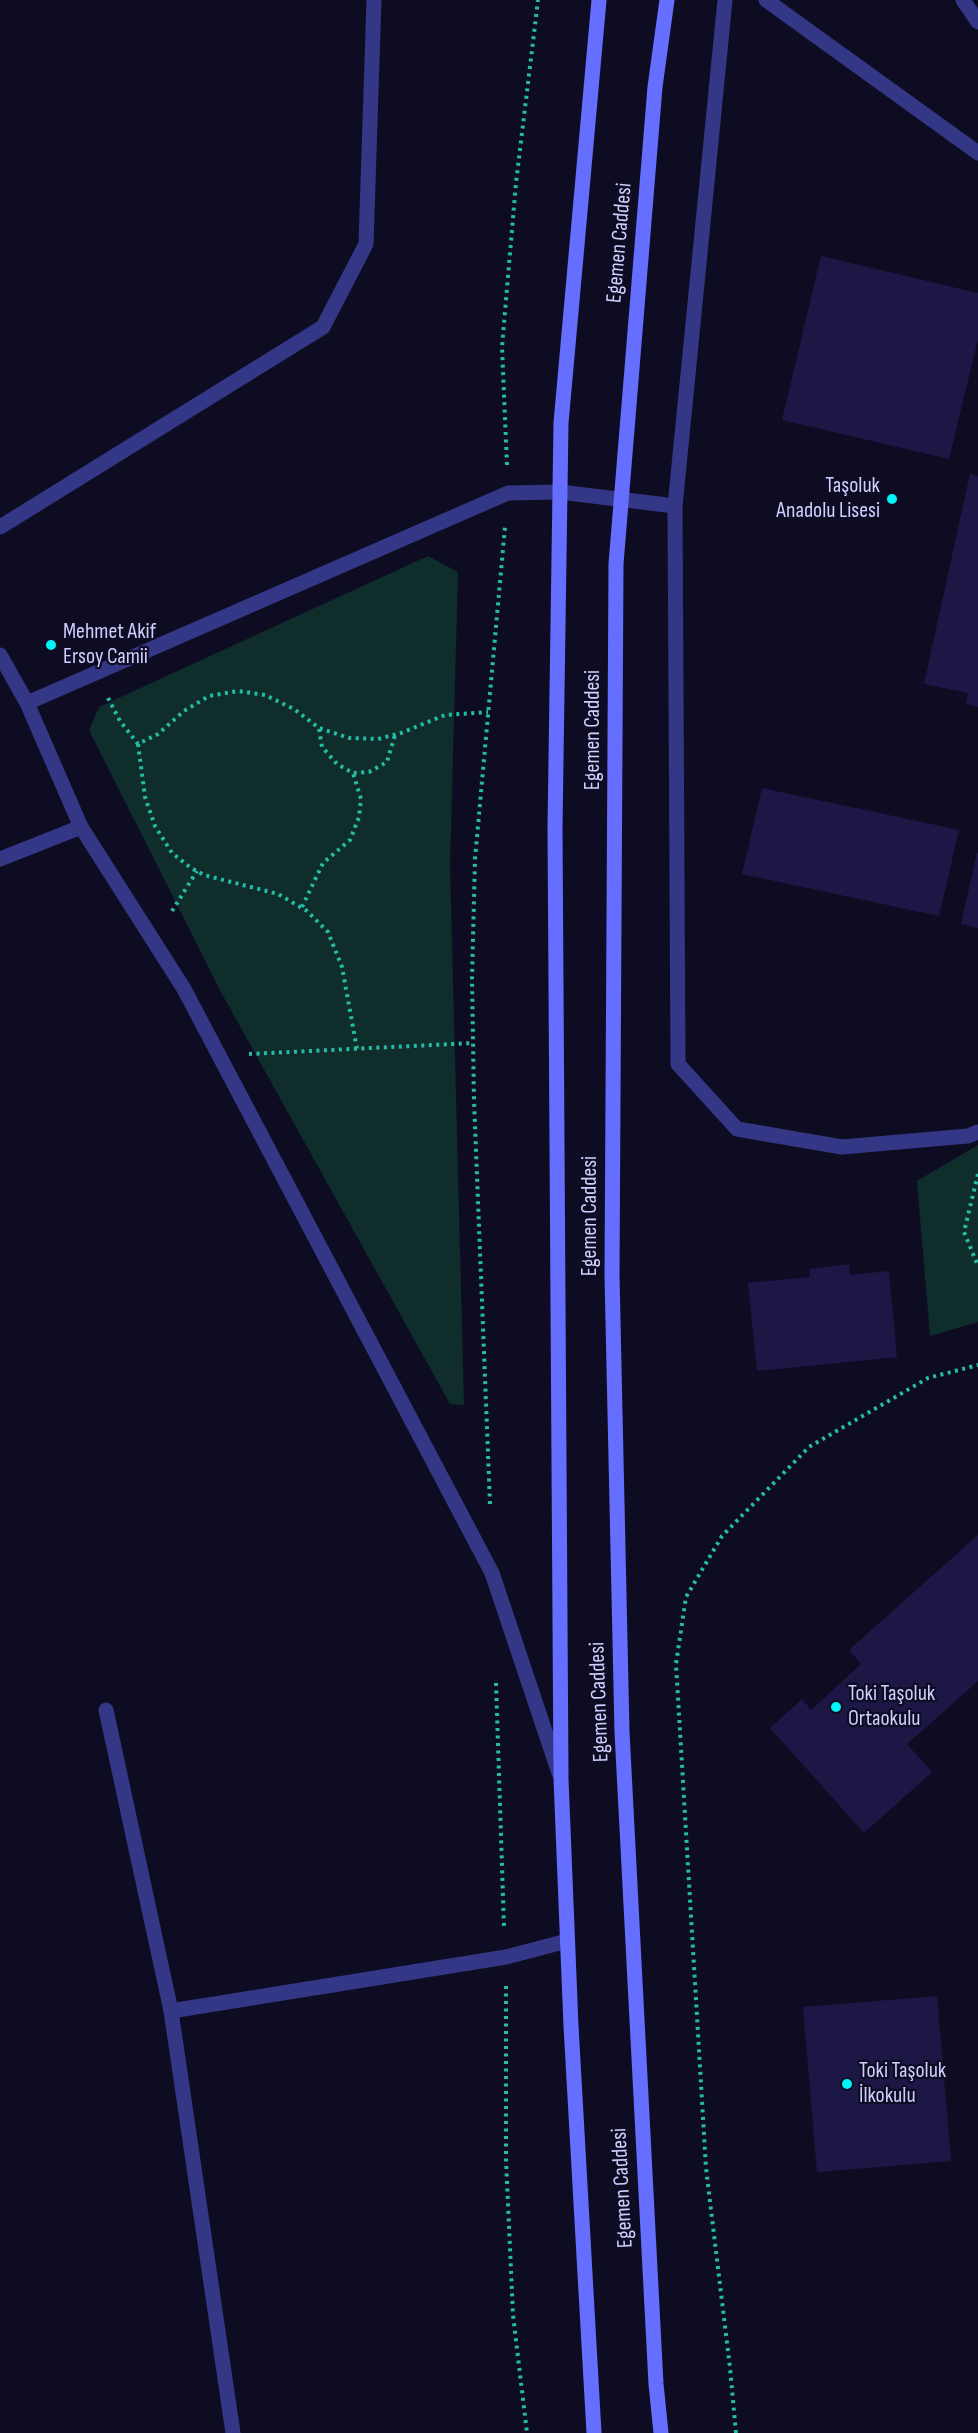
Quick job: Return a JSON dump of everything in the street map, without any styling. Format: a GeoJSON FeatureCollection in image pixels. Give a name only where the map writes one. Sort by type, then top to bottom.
{"type":"FeatureCollection","features":[{"type":"Feature","properties":{"kind":"main road","name":"Egemen Caddesi"},"geometry":{"type":"LineString","coordinates":[[594,2433],[567,1941],[561,1779],[555,827],[561,423],[599,0]]}},
{"type":"Feature","properties":{"kind":"main road","name":"Egemen Caddesi"},"geometry":{"type":"LineString","coordinates":[[661,2433],[656,2384],[622,1732],[612,1275],[616,564],[655,87],[667,0]]}},
{"type":"Feature","properties":{"kind":"street"},"geometry":{"type":"LineString","coordinates":[[0,527],[323,327],[366,244],[374,0]]}},
{"type":"Feature","properties":{"kind":"street"},"geometry":{"type":"LineString","coordinates":[[725,0],[675,506],[678,1064],[737,1129],[842,1147],[968,1136],[978,1132]]}},
{"type":"Feature","properties":{"kind":"street"},"geometry":{"type":"LineString","coordinates":[[766,0],[978,153]]}},
{"type":"Feature","properties":{"kind":"street"},"geometry":{"type":"LineString","coordinates":[[963,0],[978,22]]}},
{"type":"Feature","properties":{"kind":"street"},"geometry":{"type":"LineString","coordinates":[[27,703],[508,493],[560,492],[675,506]]}},
{"type":"Feature","properties":{"kind":"street"},"geometry":{"type":"LineString","coordinates":[[0,655],[27,703],[81,827],[184,989],[492,1573],[561,1779]]}},
{"type":"Feature","properties":{"kind":"street"},"geometry":{"type":"LineString","coordinates":[[0,859],[81,827]]}},
{"type":"Feature","properties":{"kind":"street"},"geometry":{"type":"LineString","coordinates":[[106,1710],[171,2011],[233,2433]]}},
{"type":"Feature","properties":{"kind":"street"},"geometry":{"type":"LineString","coordinates":[[171,2011],[506,1957],[567,1941]]}},
{"type":"Feature","properties":{"kind":"path"},"geometry":{"type":"LineString","coordinates":[[490,1514],[473,1043],[475,859],[508,493],[502,347],[516,183],[538,0]]}},
{"type":"Feature","properties":{"kind":"path"},"geometry":{"type":"LineString","coordinates":[[95,674],[120,721],[138,744],[145,797],[154,826],[172,853],[197,871],[278,894],[302,907],[328,932],[342,967],[357,1049]]}},
{"type":"Feature","properties":{"kind":"path"},"geometry":{"type":"LineString","coordinates":[[138,744],[158,734],[184,711],[209,696],[237,691],[265,695],[294,709],[319,728],[350,738],[378,739],[395,735],[445,715],[488,712]]}},
{"type":"Feature","properties":{"kind":"path"},"geometry":{"type":"LineString","coordinates":[[319,728],[322,747],[337,764],[353,773],[369,772],[387,762],[395,735]]}},
{"type":"Feature","properties":{"kind":"path"},"geometry":{"type":"LineString","coordinates":[[302,907],[323,863],[350,840],[359,817],[361,799],[353,773]]}},
{"type":"Feature","properties":{"kind":"path"},"geometry":{"type":"LineString","coordinates":[[172,911],[197,871]]}},
{"type":"Feature","properties":{"kind":"path"},"geometry":{"type":"LineString","coordinates":[[219,1055],[473,1043]]}},
{"type":"Feature","properties":{"kind":"path"},"geometry":{"type":"LineString","coordinates":[[978,1174],[964,1232],[978,1266]]}},
{"type":"Feature","properties":{"kind":"path"},"geometry":{"type":"LineString","coordinates":[[736,2433],[706,2168],[676,1664],[686,1597],[722,1536],[809,1447],[928,1378],[978,1365]]}},
{"type":"Feature","properties":{"kind":"path"},"geometry":{"type":"LineString","coordinates":[[496,1678],[506,1957],[507,2181],[513,2315],[527,2433]]}},
{"type":"Feature","properties":{"kind":"green space"},"geometry":{"type":"Polygon","coordinates":[[[428,556],[458,572],[450,866],[464,1405],[450,1404],[222,994],[89,730],[99,707],[428,556]]]}},
{"type":"Feature","properties":{"kind":"green space"},"geometry":{"type":"Polygon","coordinates":[[[978,1145],[978,1322],[930,1336],[917,1181],[978,1145]]]}},
{"type":"Feature","properties":{"kind":"building"},"geometry":{"type":"Polygon","coordinates":[[[821,256],[978,293],[978,339],[949,459],[782,420],[821,256]]]}},
{"type":"Feature","properties":{"kind":"building"},"geometry":{"type":"Polygon","coordinates":[[[970,474],[978,476],[978,707],[966,704],[968,693],[924,684],[970,474]]]}},
{"type":"Feature","properties":{"kind":"building"},"geometry":{"type":"Polygon","coordinates":[[[762,788],[959,830],[939,916],[742,874],[762,788]]]}},
{"type":"Feature","properties":{"kind":"building"},"geometry":{"type":"Polygon","coordinates":[[[978,853],[978,928],[961,924],[978,853]]]}},
{"type":"Feature","properties":{"kind":"building"},"geometry":{"type":"Polygon","coordinates":[[[849,1264],[850,1275],[889,1271],[897,1357],[757,1371],[748,1283],[810,1277],[809,1269],[849,1264]]]}},
{"type":"Feature","properties":{"kind":"building"},"geometry":{"type":"Polygon","coordinates":[[[978,1535],[978,1681],[907,1744],[932,1772],[864,1833],[770,1728],[802,1699],[811,1710],[861,1664],[849,1650],[978,1535]]]}},
{"type":"Feature","properties":{"kind":"building"},"geometry":{"type":"Polygon","coordinates":[[[937,1996],[951,2161],[817,2172],[803,2007],[937,1996]]]}},
{"type":"Feature","properties":{"kind":"place","name":"Taşoluk Anadolu Lisesi"},"geometry":{"type":"Point","coordinates":[892,499]}},
{"type":"Feature","properties":{"kind":"place","name":"Mehmet Akif Ersoy Camii"},"geometry":{"type":"Point","coordinates":[51,645]}},
{"type":"Feature","properties":{"kind":"place","name":"Toki Taşoluk Ortaokulu"},"geometry":{"type":"Point","coordinates":[836,1707]}},
{"type":"Feature","properties":{"kind":"place","name":"Toki Taşoluk İlkokulu"},"geometry":{"type":"Point","coordinates":[847,2084]}}]}
